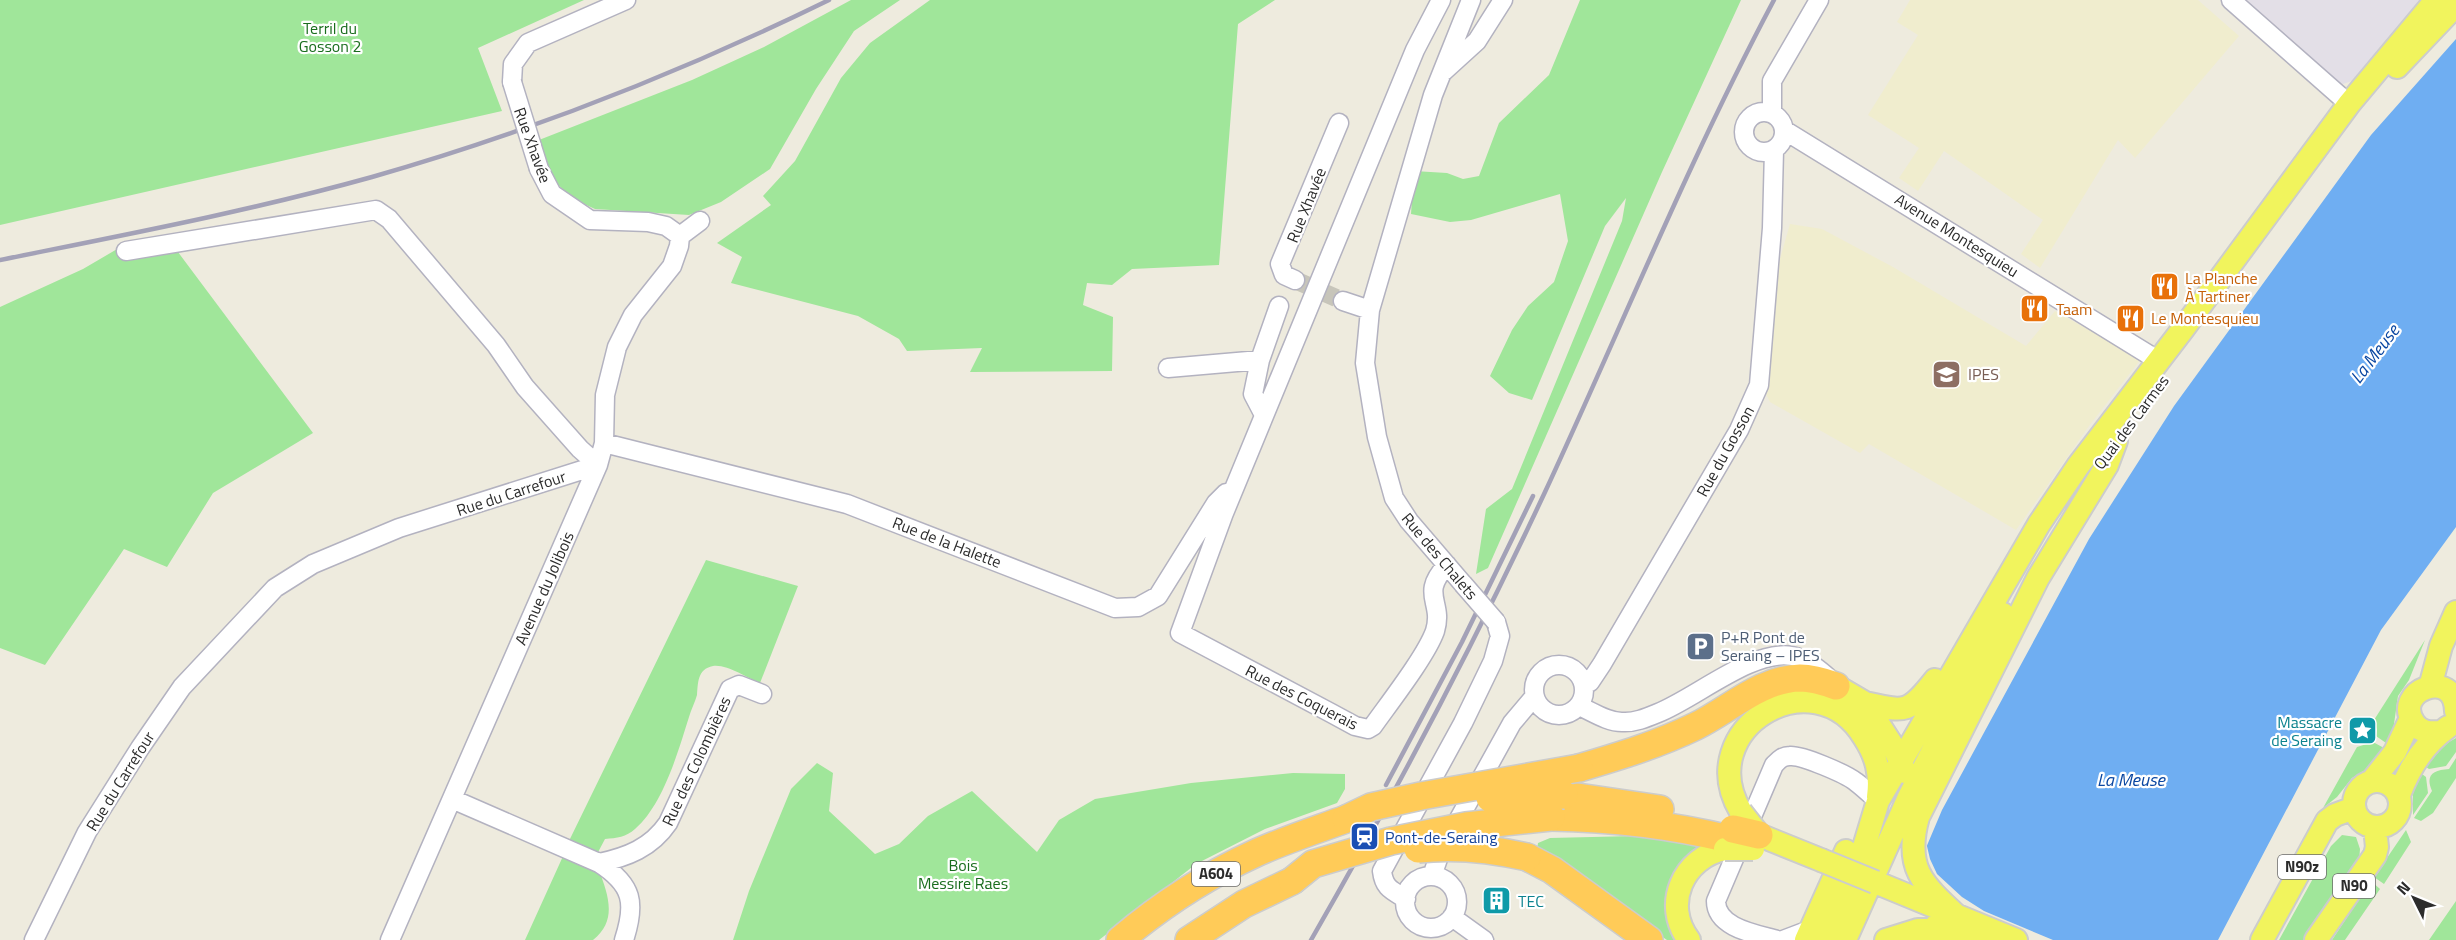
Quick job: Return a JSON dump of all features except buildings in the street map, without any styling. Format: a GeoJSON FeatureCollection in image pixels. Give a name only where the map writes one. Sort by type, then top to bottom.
{"type":"FeatureCollection","features":[{"type":"Feature","properties":{"kind":"highway"},"geometry":{"type":"LineString","coordinates":[[1335,823],[1371,807],[1579,768],[1654,744],[1697,725],[1769,685],[1800,678],[1836,686]]}},
{"type":"Feature","properties":{"kind":"highway","name":"A604"},"geometry":{"type":"LineString","coordinates":[[1120,940],[1196,885],[1255,853],[1335,823],[1485,798],[1557,806],[1645,824],[1740,835]]}},
{"type":"Feature","properties":{"kind":"highway","name":"A604"},"geometry":{"type":"LineString","coordinates":[[1189,940],[1244,904],[1292,881],[1313,864],[1391,841],[1557,806]]}},
{"type":"Feature","properties":{"kind":"highway"},"geometry":{"type":"LineString","coordinates":[[1292,881],[1402,851],[1433,848],[1480,849],[1527,857],[1552,870],[1649,940]]}},
{"type":"Feature","properties":{"kind":"main road","name":"Quai des Carmes"},"geometry":{"type":"LineString","coordinates":[[1824,935],[1861,857],[1878,801],[2039,524],[2078,466],[2159,361],[2349,104],[2436,0]]}},
{"type":"Feature","properties":{"kind":"main road","name":"Quai des Carmes"},"geometry":{"type":"LineString","coordinates":[[1824,935],[1872,886],[1909,797],[1978,661],[2025,575],[2061,517],[2358,114],[2389,75],[2456,5]]}},
{"type":"Feature","properties":{"kind":"main road"},"geometry":{"type":"LineString","coordinates":[[1886,940],[1918,930],[1954,923],[1916,868],[1913,857],[1914,832],[1924,803],[2038,579],[2107,465],[2116,441]]}},
{"type":"Feature","properties":{"kind":"main road"},"geometry":{"type":"LineString","coordinates":[[2399,795],[2405,777],[2449,709],[2441,646],[2456,612]]}},
{"type":"Feature","properties":{"kind":"main road"},"geometry":{"type":"LineString","coordinates":[[1836,686],[1865,703],[1893,709],[1910,708],[1920,699],[1982,620]]}},
{"type":"Feature","properties":{"kind":"main road"},"geometry":{"type":"LineString","coordinates":[[2372,781],[2395,752],[2411,718],[2410,704],[2423,688],[2449,709]]}},
{"type":"Feature","properties":{"kind":"main road"},"geometry":{"type":"LineString","coordinates":[[1689,940],[1678,920],[1677,897],[1680,886],[1690,868],[1698,861],[1740,835],[1730,779],[1734,746],[1744,731],[1761,714],[1778,705],[1795,702],[1811,702],[1828,706],[1853,722],[1870,746],[1878,764],[1880,781],[1878,801],[1851,841],[1824,935]]}},
{"type":"Feature","properties":{"kind":"main road"},"geometry":{"type":"LineString","coordinates":[[1865,703],[1901,759],[1908,780],[1909,797]]}},
{"type":"Feature","properties":{"kind":"main road"},"geometry":{"type":"LineString","coordinates":[[2411,718],[2419,729],[2425,732],[2449,709]]}},
{"type":"Feature","properties":{"kind":"main road"},"geometry":{"type":"LineString","coordinates":[[2372,781],[2388,783],[2399,795],[2401,803],[2396,818],[2383,827],[2375,828],[2360,821],[2354,808],[2355,794],[2365,783],[2372,781]]}},
{"type":"Feature","properties":{"kind":"main road","name":"N90z"},"geometry":{"type":"LineString","coordinates":[[2262,940],[2327,822],[2335,815],[2354,808]]}},
{"type":"Feature","properties":{"kind":"main road","name":"N90"},"geometry":{"type":"LineString","coordinates":[[2316,940],[2375,855],[2377,848],[2375,828]]}},
{"type":"Feature","properties":{"kind":"main road","name":"A604"},"geometry":{"type":"LineString","coordinates":[[1740,835],[1872,886],[1954,923],[2016,940]]}},
{"type":"Feature","properties":{"kind":"main road","name":"A604"},"geometry":{"type":"LineString","coordinates":[[1954,923],[1974,940]]}},
{"type":"Feature","properties":{"kind":"street","name":"Rue Xhavée"},"geometry":{"type":"LineString","coordinates":[[626,0],[528,43],[513,64],[512,82],[538,169],[552,194],[590,220],[648,222],[666,226],[680,236]]}},
{"type":"Feature","properties":{"kind":"street"},"geometry":{"type":"LineString","coordinates":[[1233,491],[1414,50],[1441,0]]}},
{"type":"Feature","properties":{"kind":"street","name":"Rue des Chalets"},"geometry":{"type":"LineString","coordinates":[[1406,899],[1390,890],[1384,883],[1382,870],[1463,723],[1493,661],[1500,636],[1496,622],[1401,510],[1388,481],[1370,403],[1365,363],[1370,310],[1441,74],[1471,0]]}},
{"type":"Feature","properties":{"kind":"street"},"geometry":{"type":"LineString","coordinates":[[1441,74],[1477,41],[1503,0]]}},
{"type":"Feature","properties":{"kind":"street"},"geometry":{"type":"LineString","coordinates":[[1772,113],[1772,81],[1819,0]]}},
{"type":"Feature","properties":{"kind":"street"},"geometry":{"type":"LineString","coordinates":[[2231,0],[2349,104]]}},
{"type":"Feature","properties":{"kind":"street"},"geometry":{"type":"LineString","coordinates":[[1774,150],[1758,151],[1751,147],[1744,135],[1746,123],[1758,112],[1772,113],[1782,122],[1784,130]]}},
{"type":"Feature","properties":{"kind":"street","name":"Rue Xhavée"},"geometry":{"type":"LineString","coordinates":[[1295,280],[1284,275],[1280,264],[1339,123]]}},
{"type":"Feature","properties":{"kind":"street","name":"Avenue Montesquieu"},"geometry":{"type":"LineString","coordinates":[[1784,130],[2159,361]]}},
{"type":"Feature","properties":{"kind":"street","name":"Rue du Gosson"},"geometry":{"type":"LineString","coordinates":[[1584,685],[1595,675],[1740,430],[1759,385],[1772,228],[1774,150],[1784,138],[1784,130]]}},
{"type":"Feature","properties":{"kind":"street"},"geometry":{"type":"LineString","coordinates":[[126,251],[376,210],[389,219],[496,345],[525,387],[580,449],[598,465]]}},
{"type":"Feature","properties":{"kind":"street"},"geometry":{"type":"LineString","coordinates":[[680,236],[700,221]]}},
{"type":"Feature","properties":{"kind":"street","name":"Avenue du Jolibois"},"geometry":{"type":"LineString","coordinates":[[390,940],[598,465],[604,443],[605,394],[616,347],[633,315],[672,266],[680,236]]}},
{"type":"Feature","properties":{"kind":"street"},"geometry":{"type":"LineString","coordinates":[[1343,301],[1370,310]]}},
{"type":"Feature","properties":{"kind":"street"},"geometry":{"type":"LineString","coordinates":[[1264,416],[1253,394],[1260,360],[1279,306]]}},
{"type":"Feature","properties":{"kind":"street"},"geometry":{"type":"LineString","coordinates":[[1168,368],[1260,360]]}},
{"type":"Feature","properties":{"kind":"street","name":"Rue de la Halette"},"geometry":{"type":"LineString","coordinates":[[604,443],[847,504],[1115,608],[1138,607],[1158,596],[1216,503],[1227,492],[1233,491]]}},
{"type":"Feature","properties":{"kind":"street","name":"Rue du Carrefour"},"geometry":{"type":"LineString","coordinates":[[34,940],[87,832],[146,739],[182,687],[275,588],[313,564],[399,528],[598,465]]}},
{"type":"Feature","properties":{"kind":"street","name":"Rue des Coquerais"},"geometry":{"type":"LineString","coordinates":[[1233,491],[1180,633],[1363,728],[1373,726],[1435,631],[1437,615],[1432,594],[1433,584],[1447,565]]}},
{"type":"Feature","properties":{"kind":"street"},"geometry":{"type":"LineString","coordinates":[[1579,706],[1613,721],[1641,720],[1676,705],[1755,661],[1780,655],[1794,656],[1821,670],[1836,686]]}},
{"type":"Feature","properties":{"kind":"street"},"geometry":{"type":"LineString","coordinates":[[1432,876],[1440,853],[1512,723],[1534,697],[1535,681],[1539,674],[1553,665],[1561,664],[1576,671],[1584,685],[1583,699],[1579,706],[1564,715],[1555,715],[1542,709],[1534,697]]}},
{"type":"Feature","properties":{"kind":"street","name":"Rue des Colombières"},"geometry":{"type":"LineString","coordinates":[[599,863],[633,853],[663,831],[674,812],[730,689],[739,685],[762,694]]}},
{"type":"Feature","properties":{"kind":"street"},"geometry":{"type":"LineString","coordinates":[[1777,940],[1725,921],[1716,909],[1716,901],[1774,765],[1782,757],[1792,755],[1802,758],[1856,781],[1878,801]]}},
{"type":"Feature","properties":{"kind":"street"},"geometry":{"type":"LineString","coordinates":[[452,799],[599,863],[615,873],[629,895],[632,912],[624,940]]}},
{"type":"Feature","properties":{"kind":"street"},"geometry":{"type":"LineString","coordinates":[[1439,928],[1457,900],[1455,890],[1449,883],[1432,876],[1417,880],[1412,885],[1406,899],[1406,906],[1412,919],[1424,927],[1439,928],[1484,940]]}},
{"type":"Feature","properties":{"kind":"street"},"geometry":{"type":"LineString","coordinates":[[1783,940],[1824,935]]}},
{"type":"Feature","properties":{"kind":"shaded area"},"geometry":{"type":"Polygon","coordinates":[[[1910,0],[2198,0],[2239,36],[2135,158],[2118,140],[2040,268],[2021,254],[2043,220],[1944,151],[1918,191],[1899,178],[1919,148],[1868,115],[1918,35],[1897,22],[1910,0]]]}},
{"type":"Feature","properties":{"kind":"shaded area"},"geometry":{"type":"Polygon","coordinates":[[[2244,0],[2427,0],[2358,79],[2343,84],[2335,81],[2244,0]]]}},
{"type":"Feature","properties":{"kind":"shaded area","name":"IPES"},"geometry":{"type":"Polygon","coordinates":[[[1790,224],[1822,229],[1893,267],[2026,346],[2055,311],[2141,359],[2089,426],[2016,530],[1869,444],[1860,453],[1770,402],[1763,388],[1773,283],[1790,224]]]}},
{"type":"Feature","properties":{"kind":"green space","name":"Terril du Gosson 2"},"geometry":{"type":"Polygon","coordinates":[[[0,0],[584,0],[478,48],[502,111],[0,225],[0,0]]]}},
{"type":"Feature","properties":{"kind":"green space"},"geometry":{"type":"Polygon","coordinates":[[[851,0],[900,0],[854,31],[816,89],[770,169],[721,202],[689,215],[595,209],[573,199],[553,180],[539,140],[692,80],[764,47],[851,0]]]}},
{"type":"Feature","properties":{"kind":"green space"},"geometry":{"type":"Polygon","coordinates":[[[930,0],[1275,0],[1238,24],[1219,265],[1132,269],[1112,285],[1087,283],[1083,305],[1113,317],[1112,371],[970,372],[982,348],[907,351],[899,339],[858,316],[731,283],[742,257],[717,243],[771,205],[763,196],[795,161],[841,78],[870,43],[930,0]]]}},
{"type":"Feature","properties":{"kind":"green space"},"geometry":{"type":"Polygon","coordinates":[[[1580,0],[1741,0],[1662,172],[1488,568],[1476,574],[1486,509],[1512,489],[1622,221],[1626,198],[1605,226],[1532,400],[1509,393],[1490,376],[1512,330],[1528,306],[1554,282],[1568,241],[1560,194],[1471,220],[1450,222],[1411,214],[1414,171],[1447,173],[1463,179],[1479,176],[1499,123],[1549,75],[1580,0]]]}},
{"type":"Feature","properties":{"kind":"green space"},"geometry":{"type":"Polygon","coordinates":[[[172,244],[313,433],[213,493],[167,567],[124,549],[45,665],[0,648],[0,307],[83,269],[124,245],[172,244]]]}},
{"type":"Feature","properties":{"kind":"green space"},"geometry":{"type":"Polygon","coordinates":[[[706,560],[798,586],[760,683],[724,667],[713,666],[704,670],[699,678],[697,695],[674,761],[654,806],[632,832],[621,837],[605,839],[596,856],[568,843],[706,560]]]}},
{"type":"Feature","properties":{"kind":"green space"},"geometry":{"type":"Polygon","coordinates":[[[2425,640],[2409,680],[2398,696],[2393,731],[2386,743],[2376,736],[2374,720],[2425,640]]]}},
{"type":"Feature","properties":{"kind":"green space"},"geometry":{"type":"Polygon","coordinates":[[[2456,738],[2456,752],[2446,766],[2429,769],[2426,767],[2442,746],[2456,738]]]}},
{"type":"Feature","properties":{"kind":"green space"},"geometry":{"type":"Polygon","coordinates":[[[2373,742],[2384,748],[2372,766],[2352,778],[2337,797],[2323,808],[2357,747],[2373,742]]]}},
{"type":"Feature","properties":{"kind":"green space"},"geometry":{"type":"Polygon","coordinates":[[[2456,758],[2456,778],[2433,813],[2421,821],[2414,818],[2432,791],[2429,781],[2432,774],[2449,769],[2456,758]]]}},
{"type":"Feature","properties":{"kind":"green space","name":"Bois Messire Raes"},"geometry":{"type":"Polygon","coordinates":[[[817,763],[833,773],[829,811],[875,854],[899,844],[928,816],[972,791],[1037,852],[1059,820],[1095,799],[1191,783],[1293,773],[1345,774],[1345,789],[1337,803],[1265,829],[1196,864],[1099,940],[733,940],[749,891],[791,789],[817,763]]]}},
{"type":"Feature","properties":{"kind":"green space"},"geometry":{"type":"Polygon","coordinates":[[[2422,774],[2426,777],[2428,793],[2413,815],[2413,791],[2422,774]]]}},
{"type":"Feature","properties":{"kind":"green space"},"geometry":{"type":"Polygon","coordinates":[[[2406,830],[2411,842],[2384,884],[2374,877],[2406,830]]]}},
{"type":"Feature","properties":{"kind":"green space"},"geometry":{"type":"Polygon","coordinates":[[[2342,835],[2356,837],[2360,849],[2359,861],[2306,940],[2279,940],[2331,846],[2342,835]]]}},
{"type":"Feature","properties":{"kind":"green space"},"geometry":{"type":"Polygon","coordinates":[[[1634,836],[1710,845],[1698,852],[1680,940],[1667,940],[1537,850],[1538,843],[1550,838],[1634,836]]]}},
{"type":"Feature","properties":{"kind":"green space"},"geometry":{"type":"Polygon","coordinates":[[[564,854],[599,870],[608,898],[606,924],[593,940],[525,940],[564,854]]]}},
{"type":"Feature","properties":{"kind":"green space"},"geometry":{"type":"Polygon","coordinates":[[[2371,881],[2380,889],[2345,940],[2332,940],[2371,881]]]}},
{"type":"Feature","properties":{"kind":"green space"},"geometry":{"type":"Polygon","coordinates":[[[2456,901],[2456,940],[2429,940],[2456,901]]]}},
{"type":"Feature","properties":{"kind":"water","name":"La Meuse"},"geometry":{"type":"Polygon","coordinates":[[[2456,39],[2456,527],[2381,630],[2218,940],[1887,940],[1942,810],[2089,539],[2174,406],[2371,135],[2456,39]]]}},
{"type":"Feature","properties":{"kind":"pier"},"geometry":{"type":"Polygon","coordinates":[[[1926,842],[1937,874],[1962,897],[1984,911],[2053,940],[1884,940],[1926,842]]]}},
{"type":"Feature","properties":{"kind":"tunnel"},"geometry":{"type":"LineString","coordinates":[[1295,280],[1343,301]]}},
{"type":"Feature","properties":{"kind":"railway"},"geometry":{"type":"LineString","coordinates":[[0,260],[280,201],[431,159],[605,99],[718,52],[829,0]]}},
{"type":"Feature","properties":{"kind":"railway"},"geometry":{"type":"LineString","coordinates":[[1311,940],[1373,830],[1490,606],[1545,492],[1713,121],[1774,0]]}},
{"type":"Feature","properties":{"kind":"railway"},"geometry":{"type":"LineString","coordinates":[[1386,785],[1462,642],[1533,496]]}},
{"type":"Feature","properties":{"kind":"place","name":"La Planche À Tartiner"},"geometry":{"type":"Point","coordinates":[2164,287]}},
{"type":"Feature","properties":{"kind":"place","name":"Taam"},"geometry":{"type":"Point","coordinates":[2035,309]}},
{"type":"Feature","properties":{"kind":"place","name":"Le Montesquieu"},"geometry":{"type":"Point","coordinates":[2130,318]}},
{"type":"Feature","properties":{"kind":"place","name":"IPES"},"geometry":{"type":"Point","coordinates":[1947,374]}},
{"type":"Feature","properties":{"kind":"place","name":"P+R Pont de Seraing – IPES"},"geometry":{"type":"Point","coordinates":[1700,646]}},
{"type":"Feature","properties":{"kind":"place","name":"Massacre de Seraing"},"geometry":{"type":"Point","coordinates":[2363,731]}},
{"type":"Feature","properties":{"kind":"place","name":"Pont-de-Seraing"},"geometry":{"type":"Point","coordinates":[1364,837]}},
{"type":"Feature","properties":{"kind":"place","name":"TEC"},"geometry":{"type":"Point","coordinates":[1497,901]}}]}
